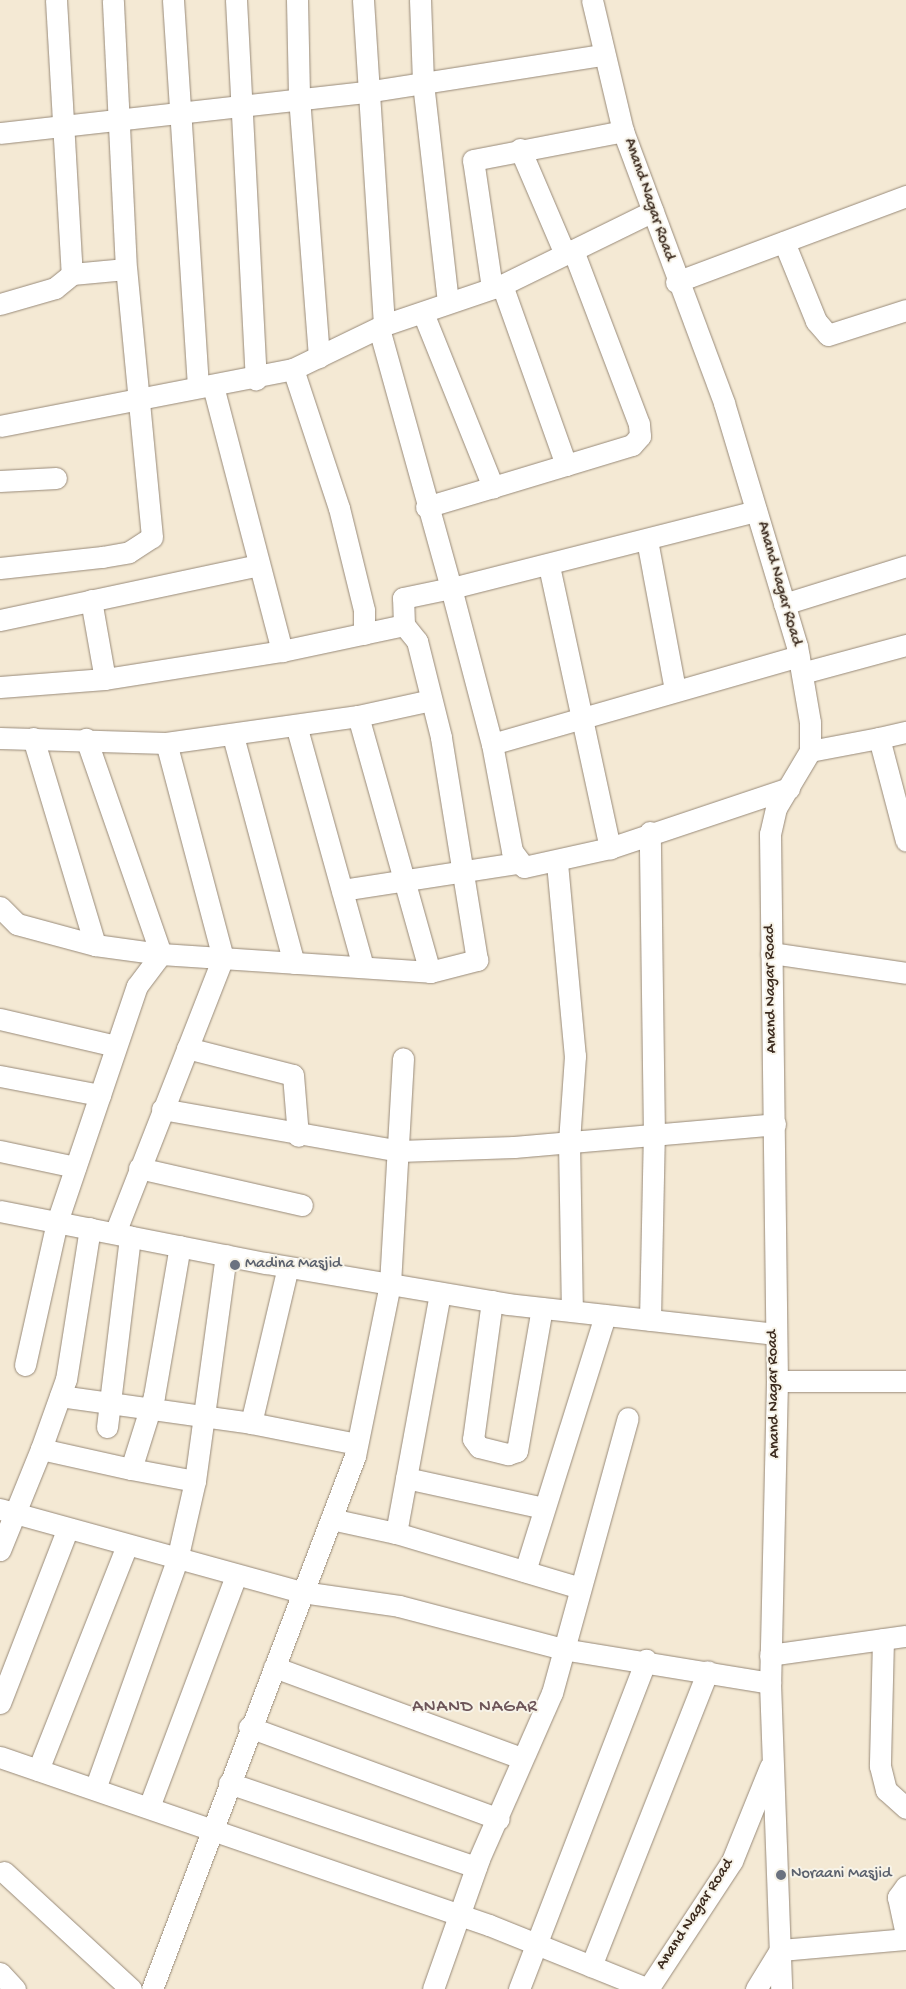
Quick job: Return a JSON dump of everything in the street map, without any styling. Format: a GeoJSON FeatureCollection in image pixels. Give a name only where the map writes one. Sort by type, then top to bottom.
{"type":"FeatureCollection","features":[{"type":"Feature","properties":{"kind":"street"},"geometry":{"type":"LineString","coordinates":[[56,0],[72,274]]}},
{"type":"Feature","properties":{"kind":"street"},"geometry":{"type":"LineString","coordinates":[[0,568],[111,556],[143,546],[152,537],[126,269],[113,0]]}},
{"type":"Feature","properties":{"kind":"street"},"geometry":{"type":"LineString","coordinates":[[172,0],[178,113],[205,386],[282,651]]}},
{"type":"Feature","properties":{"kind":"street"},"geometry":{"type":"LineString","coordinates":[[236,0],[256,379]]}},
{"type":"Feature","properties":{"kind":"street"},"geometry":{"type":"LineString","coordinates":[[297,0],[299,97],[319,357]]}},
{"type":"Feature","properties":{"kind":"street"},"geometry":{"type":"LineString","coordinates":[[362,0],[381,327],[426,507],[451,588],[492,744],[517,863]]}},
{"type":"Feature","properties":{"kind":"street"},"geometry":{"type":"LineString","coordinates":[[420,0],[423,83],[448,303]]}},
{"type":"Feature","properties":{"kind":"street","name":"Anand Nagar Road"},"geometry":{"type":"LineString","coordinates":[[592,0],[603,55],[623,131],[676,282],[724,403],[784,604],[800,665],[810,751],[776,808],[770,834],[775,1124],[774,1334],[777,1381],[770,1655],[773,1760],[732,1861],[648,1989]]}},
{"type":"Feature","properties":{"kind":"street"},"geometry":{"type":"LineString","coordinates":[[0,133],[118,121],[299,97],[366,92],[603,55]]}},
{"type":"Feature","properties":{"kind":"street"},"geometry":{"type":"LineString","coordinates":[[566,465],[497,286],[472,164],[481,155],[623,131]]}},
{"type":"Feature","properties":{"kind":"street"},"geometry":{"type":"LineString","coordinates":[[426,507],[632,445],[640,436],[569,252],[520,149]]}},
{"type":"Feature","properties":{"kind":"street"},"geometry":{"type":"LineString","coordinates":[[676,282],[906,196]]}},
{"type":"Feature","properties":{"kind":"street"},"geometry":{"type":"LineString","coordinates":[[0,426],[137,397],[256,379],[293,369],[381,327],[497,286],[652,210]]}},
{"type":"Feature","properties":{"kind":"street"},"geometry":{"type":"LineString","coordinates":[[784,242],[816,321],[828,336],[906,310]]}},
{"type":"Feature","properties":{"kind":"street"},"geometry":{"type":"LineString","coordinates":[[0,304],[55,288],[72,274],[126,269]]}},
{"type":"Feature","properties":{"kind":"street"},"geometry":{"type":"LineString","coordinates":[[423,313],[493,487]]}},
{"type":"Feature","properties":{"kind":"street"},"geometry":{"type":"LineString","coordinates":[[293,369],[339,508],[364,610],[364,634]]}},
{"type":"Feature","properties":{"kind":"street"},"geometry":{"type":"LineString","coordinates":[[0,481],[56,478]]}},
{"type":"Feature","properties":{"kind":"street"},"geometry":{"type":"LineString","coordinates":[[0,907],[17,924],[95,945],[161,954],[430,972],[477,960],[464,869],[431,700],[417,641],[404,625],[403,598],[549,566],[756,511]]}},
{"type":"Feature","properties":{"kind":"street"},"geometry":{"type":"LineString","coordinates":[[647,540],[675,689]]}},
{"type":"Feature","properties":{"kind":"street"},"geometry":{"type":"LineString","coordinates":[[0,620],[258,565]]}},
{"type":"Feature","properties":{"kind":"street"},"geometry":{"type":"LineString","coordinates":[[549,566],[580,722],[610,848]]}},
{"type":"Feature","properties":{"kind":"street"},"geometry":{"type":"LineString","coordinates":[[784,604],[906,566]]}},
{"type":"Feature","properties":{"kind":"street"},"geometry":{"type":"LineString","coordinates":[[92,600],[105,679]]}},
{"type":"Feature","properties":{"kind":"street"},"geometry":{"type":"LineString","coordinates":[[0,687],[105,679],[282,651],[404,625]]}},
{"type":"Feature","properties":{"kind":"street"},"geometry":{"type":"LineString","coordinates":[[492,744],[580,722],[675,689],[906,645]]}},
{"type":"Feature","properties":{"kind":"street"},"geometry":{"type":"LineString","coordinates":[[0,738],[86,739],[166,743],[233,736],[358,716],[431,700]]}},
{"type":"Feature","properties":{"kind":"street"},"geometry":{"type":"LineString","coordinates":[[358,716],[430,972]]}},
{"type":"Feature","properties":{"kind":"street"},"geometry":{"type":"LineString","coordinates":[[296,725],[363,967]]}},
{"type":"Feature","properties":{"kind":"street"},"geometry":{"type":"LineString","coordinates":[[810,751],[906,732]]}},
{"type":"Feature","properties":{"kind":"street"},"geometry":{"type":"LineString","coordinates":[[233,736],[294,962]]}},
{"type":"Feature","properties":{"kind":"street"},"geometry":{"type":"LineString","coordinates":[[33,738],[95,945]]}},
{"type":"Feature","properties":{"kind":"street"},"geometry":{"type":"LineString","coordinates":[[879,738],[903,818],[906,841]]}},
{"type":"Feature","properties":{"kind":"street"},"geometry":{"type":"LineString","coordinates":[[86,739],[161,954]]}},
{"type":"Feature","properties":{"kind":"street"},"geometry":{"type":"LineString","coordinates":[[107,1427],[122,1235],[139,1168],[223,958],[166,743]]}},
{"type":"Feature","properties":{"kind":"street"},"geometry":{"type":"LineString","coordinates":[[342,890],[404,882],[464,869],[517,863],[524,868],[557,863],[610,848],[650,832],[789,788]]}},
{"type":"Feature","properties":{"kind":"street"},"geometry":{"type":"LineString","coordinates":[[650,832],[654,1136],[650,1320]]}},
{"type":"Feature","properties":{"kind":"street"},"geometry":{"type":"LineString","coordinates":[[557,863],[575,1056],[569,1142],[572,1311]]}},
{"type":"Feature","properties":{"kind":"street"},"geometry":{"type":"LineString","coordinates":[[771,953],[906,973]]}},
{"type":"Feature","properties":{"kind":"street"},"geometry":{"type":"LineString","coordinates":[[25,1366],[57,1222],[75,1167],[137,986],[161,954]]}},
{"type":"Feature","properties":{"kind":"street"},"geometry":{"type":"LineString","coordinates":[[0,1019],[116,1046]]}},
{"type":"Feature","properties":{"kind":"street"},"geometry":{"type":"LineString","coordinates":[[187,1048],[293,1075],[298,1136]]}},
{"type":"Feature","properties":{"kind":"street"},"geometry":{"type":"LineString","coordinates":[[152,1989],[213,1828],[249,1726],[274,1667],[358,1444],[390,1284],[403,1058]]}},
{"type":"Feature","properties":{"kind":"street"},"geometry":{"type":"LineString","coordinates":[[0,1076],[100,1095]]}},
{"type":"Feature","properties":{"kind":"street"},"geometry":{"type":"LineString","coordinates":[[162,1109],[298,1136],[399,1151],[654,1136],[775,1124]]}},
{"type":"Feature","properties":{"kind":"street"},"geometry":{"type":"LineString","coordinates":[[0,1151],[75,1167]]}},
{"type":"Feature","properties":{"kind":"street"},"geometry":{"type":"LineString","coordinates":[[139,1168],[302,1205]]}},
{"type":"Feature","properties":{"kind":"street"},"geometry":{"type":"LineString","coordinates":[[0,1210],[226,1256],[492,1301],[774,1334]]}},
{"type":"Feature","properties":{"kind":"street"},"geometry":{"type":"LineString","coordinates":[[0,1550],[7,1512],[41,1450],[60,1396],[90,1228]]}},
{"type":"Feature","properties":{"kind":"street"},"geometry":{"type":"LineString","coordinates":[[132,1470],[149,1411],[180,1246]]}},
{"type":"Feature","properties":{"kind":"street"},"geometry":{"type":"LineString","coordinates":[[95,1789],[177,1560],[195,1481],[226,1256]]}},
{"type":"Feature","properties":{"kind":"street"},"geometry":{"type":"LineString","coordinates":[[251,1423],[288,1267]]}},
{"type":"Feature","properties":{"kind":"street"},"geometry":{"type":"LineString","coordinates":[[396,1533],[440,1292]]}},
{"type":"Feature","properties":{"kind":"street"},"geometry":{"type":"LineString","coordinates":[[492,1301],[473,1439],[479,1447],[508,1454],[517,1451],[542,1308]]}},
{"type":"Feature","properties":{"kind":"street"},"geometry":{"type":"LineString","coordinates":[[525,1571],[605,1315]]}},
{"type":"Feature","properties":{"kind":"street"},"geometry":{"type":"LineString","coordinates":[[777,1381],[906,1381]]}},
{"type":"Feature","properties":{"kind":"street"},"geometry":{"type":"LineString","coordinates":[[60,1396],[204,1419],[251,1423],[358,1444]]}},
{"type":"Feature","properties":{"kind":"street"},"geometry":{"type":"LineString","coordinates":[[433,1989],[461,1915],[476,1867],[499,1818],[521,1758],[552,1693],[628,1418]]}},
{"type":"Feature","properties":{"kind":"street"},"geometry":{"type":"LineString","coordinates":[[41,1450],[132,1470],[195,1481]]}},
{"type":"Feature","properties":{"kind":"street"},"geometry":{"type":"LineString","coordinates":[[406,1478],[544,1508]]}},
{"type":"Feature","properties":{"kind":"street"},"geometry":{"type":"LineString","coordinates":[[7,1512],[177,1560],[302,1592],[399,1606],[563,1649],[646,1660],[770,1683]]}},
{"type":"Feature","properties":{"kind":"street"},"geometry":{"type":"LineString","coordinates":[[331,1518],[396,1533],[580,1588]]}},
{"type":"Feature","properties":{"kind":"street"},"geometry":{"type":"LineString","coordinates":[[0,1702],[67,1530]]}},
{"type":"Feature","properties":{"kind":"street"},"geometry":{"type":"LineString","coordinates":[[38,1770],[127,1545]]}},
{"type":"Feature","properties":{"kind":"street"},"geometry":{"type":"LineString","coordinates":[[149,1807],[236,1575]]}},
{"type":"Feature","properties":{"kind":"street"},"geometry":{"type":"LineString","coordinates":[[770,1655],[906,1636]]}},
{"type":"Feature","properties":{"kind":"street"},"geometry":{"type":"LineString","coordinates":[[883,1639],[880,1766],[886,1790],[906,1808]]}},
{"type":"Feature","properties":{"kind":"street"},"geometry":{"type":"LineString","coordinates":[[519,1989],[646,1660]]}},
{"type":"Feature","properties":{"kind":"street"},"geometry":{"type":"LineString","coordinates":[[274,1667],[521,1758]]}},
{"type":"Feature","properties":{"kind":"street"},"geometry":{"type":"LineString","coordinates":[[591,1966],[708,1671]]}},
{"type":"Feature","properties":{"kind":"street"},"geometry":{"type":"LineString","coordinates":[[249,1726],[499,1818]]}},
{"type":"Feature","properties":{"kind":"street"},"geometry":{"type":"LineString","coordinates":[[0,1757],[213,1828],[461,1915],[648,1989]]}},
{"type":"Feature","properties":{"kind":"street"},"geometry":{"type":"LineString","coordinates":[[773,1760],[781,1989]]}},
{"type":"Feature","properties":{"kind":"street"},"geometry":{"type":"LineString","coordinates":[[229,1784],[476,1867]]}},
{"type":"Feature","properties":{"kind":"street"},"geometry":{"type":"LineString","coordinates":[[4,1872],[131,1989]]}},
{"type":"Feature","properties":{"kind":"street"},"geometry":{"type":"LineString","coordinates":[[906,1886],[898,1897],[906,1934]]}},
{"type":"Feature","properties":{"kind":"street"},"geometry":{"type":"LineString","coordinates":[[780,1950],[906,1939]]}},
{"type":"Feature","properties":{"kind":"street"},"geometry":{"type":"LineString","coordinates":[[756,1989],[780,1950]]}},
{"type":"Feature","properties":{"kind":"street"},"geometry":{"type":"LineString","coordinates":[[0,1973],[15,1989]]}},
{"type":"Feature","properties":{"kind":"place","name":"Madina Masjid"},"geometry":{"type":"Point","coordinates":[235,1265]}},
{"type":"Feature","properties":{"kind":"place","name":"Noraani Masjid"},"geometry":{"type":"Point","coordinates":[781,1875]}},
{"type":"Feature","properties":{"kind":"district","name":"ANAND NAGAR"},"geometry":{"type":"Point","coordinates":[475,1708]}}]}
